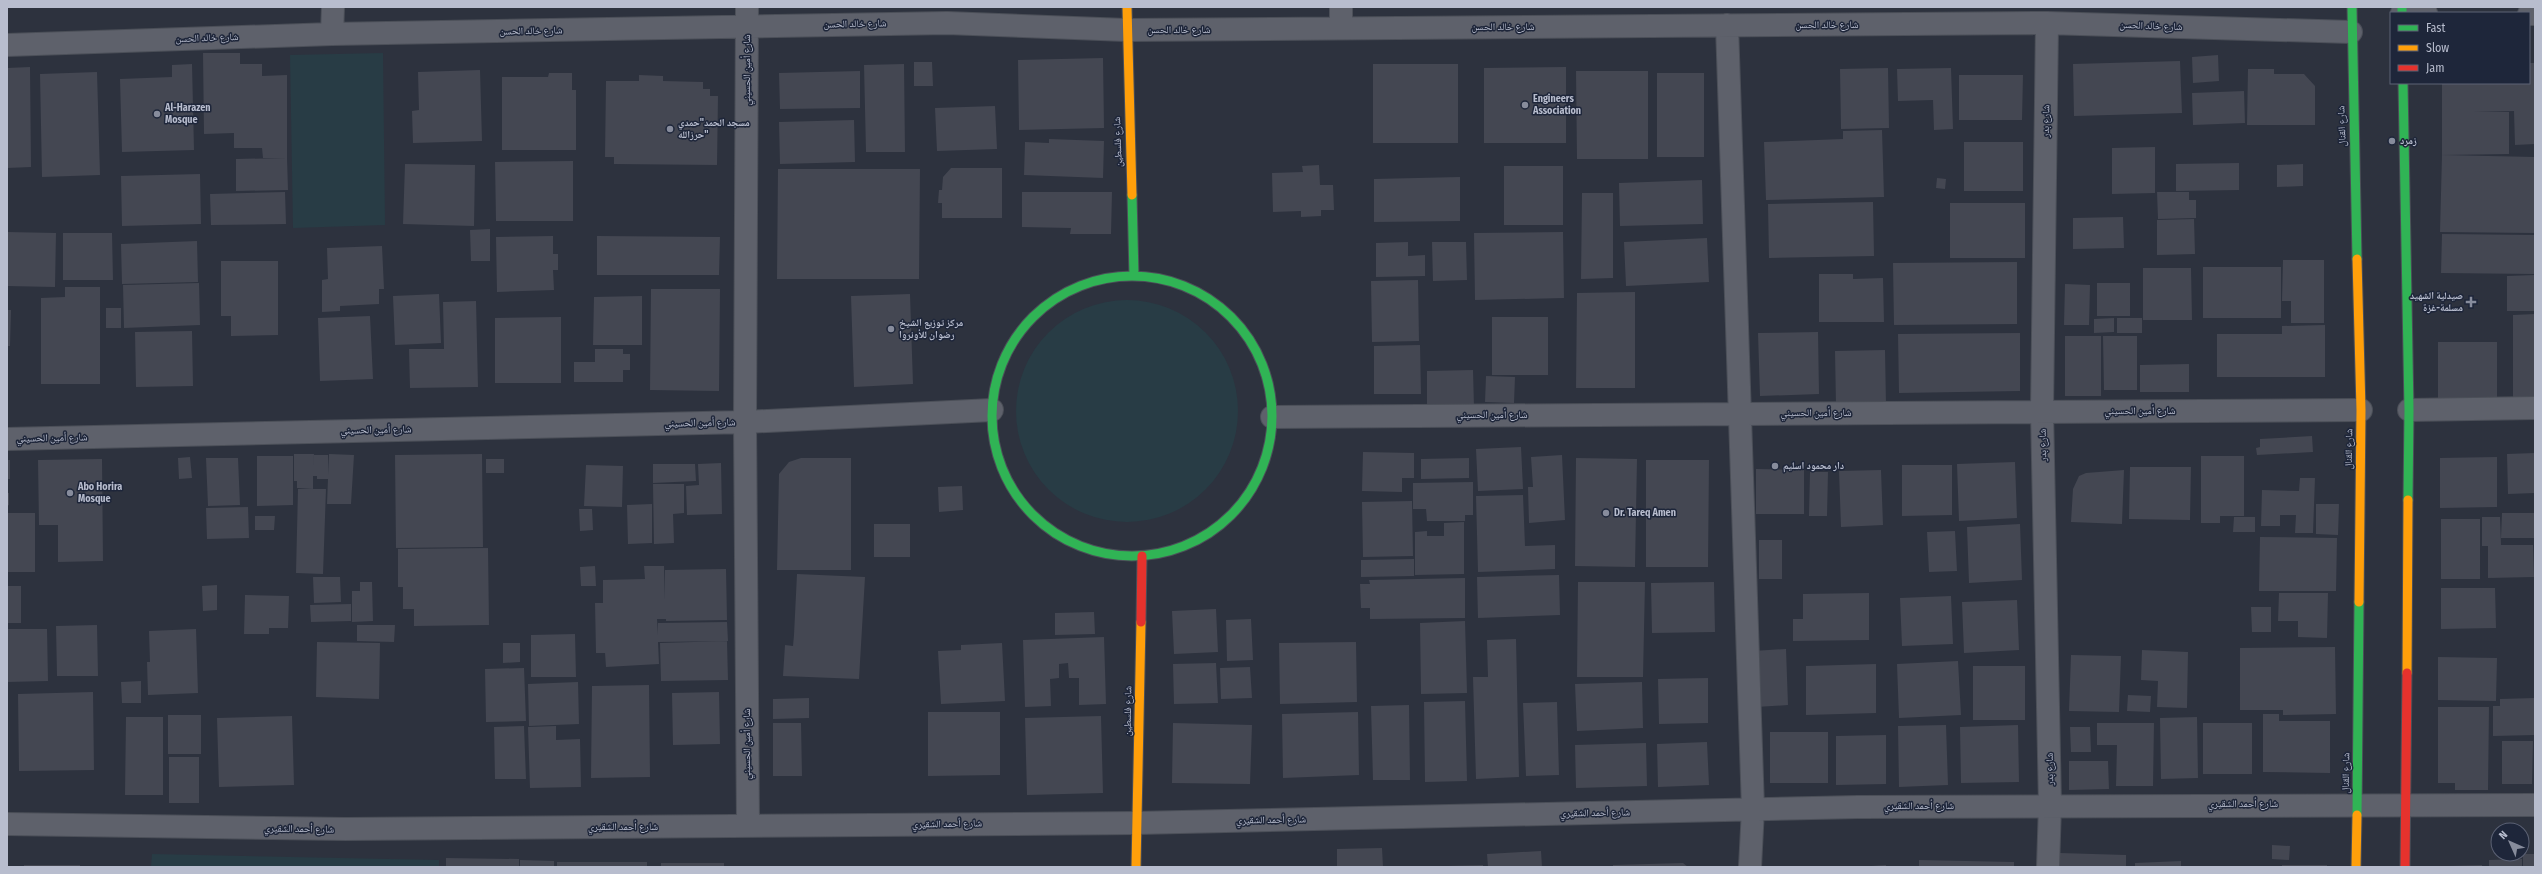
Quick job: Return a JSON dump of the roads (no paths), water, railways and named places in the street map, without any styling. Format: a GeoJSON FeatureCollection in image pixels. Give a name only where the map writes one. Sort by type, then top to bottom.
{"type":"FeatureCollection","features":[{"type":"Feature","properties":{"kind":"main road","name":"شارع فلسطين"},"geometry":{"type":"LineString","coordinates":[[1127,7],[1126,30],[1134,276]]}},
{"type":"Feature","properties":{"kind":"main road","name":"شارع القنال"},"geometry":{"type":"LineString","coordinates":[[2352,7],[2350,32],[2360,410],[2356,867]]}},
{"type":"Feature","properties":{"kind":"main road"},"geometry":{"type":"LineString","coordinates":[[2403,84],[2409,410],[2405,867]]}},
{"type":"Feature","properties":{"kind":"main road"},"geometry":{"type":"LineString","coordinates":[[1134,276],[1173,282],[1194,290],[1213,302],[1231,317],[1258,354],[1266,375],[1272,417],[1266,456],[1260,473],[1252,488],[1231,516],[1204,537],[1171,551],[1142,556],[1112,556],[1091,551],[1050,531],[1032,516],[1017,498],[1005,478],[993,436],[992,410],[997,377],[1003,360],[1011,344],[1032,317],[1060,296],[1075,288],[1111,278],[1134,276]]}},
{"type":"Feature","properties":{"kind":"main road","name":"شارع فلسطين"},"geometry":{"type":"LineString","coordinates":[[1136,867],[1142,556]]}},
{"type":"Feature","properties":{"kind":"street"},"geometry":{"type":"LineString","coordinates":[[332,34],[333,7]]}},
{"type":"Feature","properties":{"kind":"street","name":"شارع خالد الحسن"},"geometry":{"type":"LineString","coordinates":[[7,45],[332,34],[747,17],[947,15],[1126,30],[1341,18],[1727,26],[2047,23],[2350,32]]}},
{"type":"Feature","properties":{"kind":"street","name":"شارع أمين الحسيني"},"geometry":{"type":"LineString","coordinates":[[747,17],[745,422],[748,826]]}},
{"type":"Feature","properties":{"kind":"street","name":"شارع بدر"},"geometry":{"type":"LineString","coordinates":[[2047,23],[2042,411],[2050,805],[2048,867]]}},
{"type":"Feature","properties":{"kind":"street"},"geometry":{"type":"LineString","coordinates":[[1727,26],[1753,809],[1750,867]]}},
{"type":"Feature","properties":{"kind":"street"},"geometry":{"type":"LineString","coordinates":[[2409,410],[2535,408]]}},
{"type":"Feature","properties":{"kind":"street","name":"شارع أمين الحسيني"},"geometry":{"type":"LineString","coordinates":[[7,439],[745,422],[992,410]]}},
{"type":"Feature","properties":{"kind":"street","name":"شارع أمين الحسيني"},"geometry":{"type":"LineString","coordinates":[[1272,417],[2360,410]]}},
{"type":"Feature","properties":{"kind":"street","name":"شارع أحمد الشقيري"},"geometry":{"type":"LineString","coordinates":[[7,824],[345,830],[1136,823],[1753,809],[2050,805],[2535,805]]}},
{"type":"Feature","properties":{"kind":"place","name":"Engineers Association"},"geometry":{"type":"Point","coordinates":[1525,105]}},
{"type":"Feature","properties":{"kind":"place","name":"Al-Harazen Mosque"},"geometry":{"type":"Point","coordinates":[157,114]}},
{"type":"Feature","properties":{"kind":"place","name":"مسجد الحمد\"حمدي حرزالله\""},"geometry":{"type":"Point","coordinates":[670,129]}},
{"type":"Feature","properties":{"kind":"place","name":"زمرد"},"geometry":{"type":"Point","coordinates":[2392,141]}},
{"type":"Feature","properties":{"kind":"place","name":"صيدلية الشهيد مسلمة-غزة"},"geometry":{"type":"Point","coordinates":[2471,302]}},
{"type":"Feature","properties":{"kind":"place","name":"مركز توزيع الشيخ رضوان للأونروا"},"geometry":{"type":"Point","coordinates":[891,329]}},
{"type":"Feature","properties":{"kind":"place","name":"دار محمود اسليم"},"geometry":{"type":"Point","coordinates":[1775,466]}},
{"type":"Feature","properties":{"kind":"place","name":"Abo Horira Mosque"},"geometry":{"type":"Point","coordinates":[70,493]}},
{"type":"Feature","properties":{"kind":"place","name":"Dr. Tareq Amen"},"geometry":{"type":"Point","coordinates":[1606,513]}}]}
